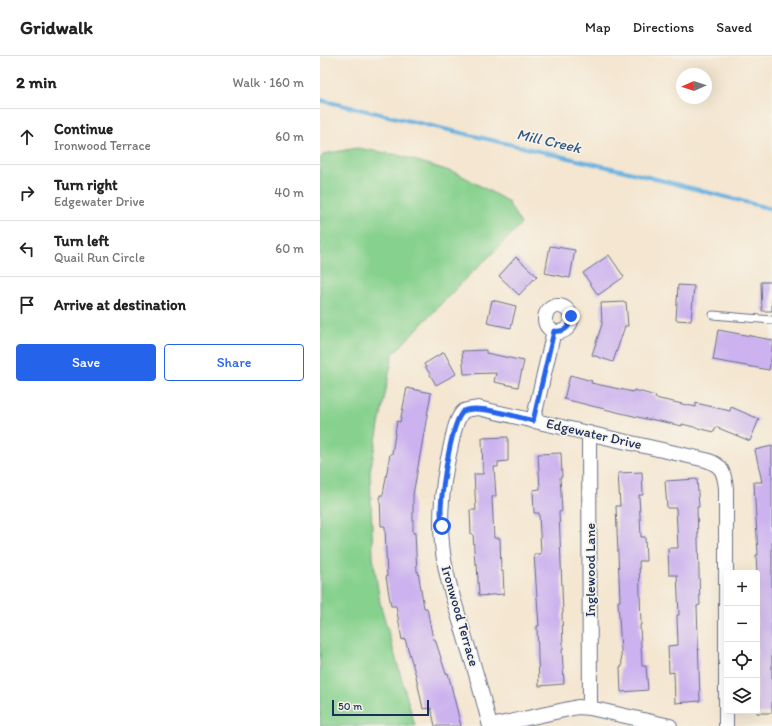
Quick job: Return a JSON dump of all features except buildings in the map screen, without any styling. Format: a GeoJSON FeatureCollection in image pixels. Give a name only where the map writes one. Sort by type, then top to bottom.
{"type":"FeatureCollection","features":[{"type":"Feature","properties":{"kind":"street"},"geometry":{"type":"LineString","coordinates":[[533,421],[554,331]]}},
{"type":"Feature","properties":{"kind":"street","name":"Edgewater Drive"},"geometry":{"type":"LineString","coordinates":[[464,412],[478,408],[706,460],[714,463],[722,469],[725,477],[726,488],[726,726]]}},
{"type":"Feature","properties":{"kind":"street","name":"Ironwood Terrace"},"geometry":{"type":"LineString","coordinates":[[464,412],[459,417],[456,426],[446,467],[441,508],[442,544],[449,584],[491,726]]}},
{"type":"Feature","properties":{"kind":"street","name":"Inglewood Lane"},"geometry":{"type":"LineString","coordinates":[[589,433],[590,708]]}},
{"type":"Feature","properties":{"kind":"street"},"geometry":{"type":"LineString","coordinates":[[491,726],[578,707],[590,708],[670,726]]}},
{"type":"Feature","properties":{"kind":"lane"},"geometry":{"type":"LineString","coordinates":[[713,316],[772,320]]}},
{"type":"Feature","properties":{"kind":"green space"},"geometry":{"type":"Polygon","coordinates":[[[357,148],[398,155],[459,174],[507,201],[521,224],[466,278],[393,354],[370,471],[373,557],[380,603],[415,726],[320,726],[320,159],[324,154],[357,148]]]}},
{"type":"Feature","properties":{"kind":"waterway","name":"Mill Creek"},"geometry":{"type":"LineString","coordinates":[[320,100],[633,173],[772,209]]}},
{"type":"Feature","properties":{"kind":"route"},"geometry":{"type":"LineString","coordinates":[[442,526],[441,508],[446,467],[459,417],[464,412],[478,408],[533,421],[554,331],[560,332],[566,329],[570,323],[571,316]]}}]}
